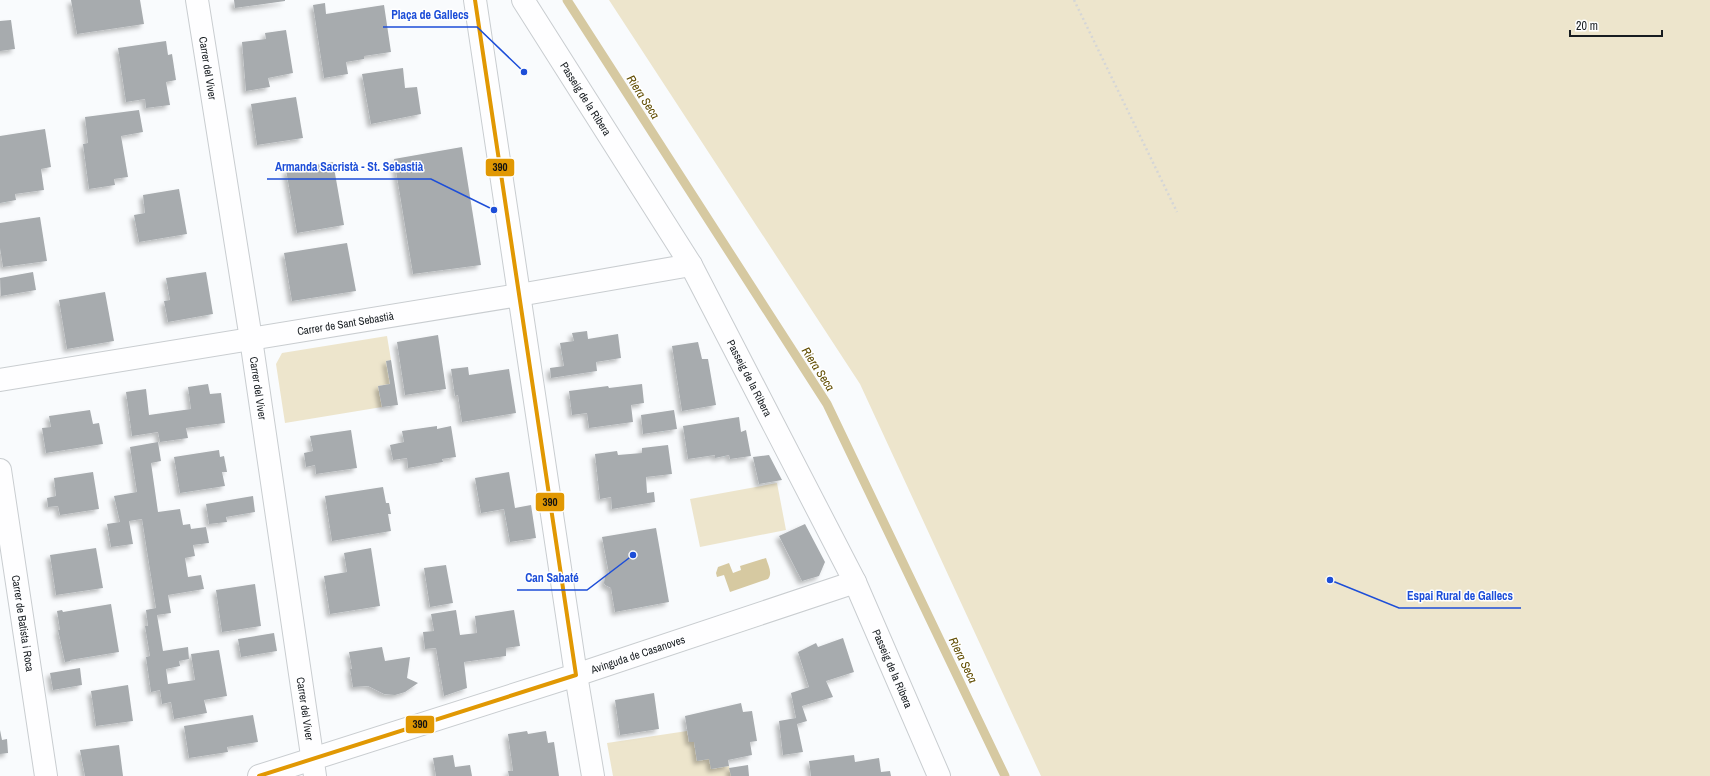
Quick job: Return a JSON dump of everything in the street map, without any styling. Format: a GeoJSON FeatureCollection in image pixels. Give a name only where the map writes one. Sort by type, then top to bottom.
{"type":"FeatureCollection","features":[{"type":"Feature","properties":{"kind":"street","name":"Carrer del Viver"},"geometry":{"type":"LineString","coordinates":[[198,0],[251,339],[314,767]]}},
{"type":"Feature","properties":{"kind":"street"},"geometry":{"type":"LineString","coordinates":[[475,0],[576,675],[594,776]]}},
{"type":"Feature","properties":{"kind":"street","name":"Passeig de la Ribera"},"geometry":{"type":"LineString","coordinates":[[523,0],[691,265],[855,582],[939,776]]}},
{"type":"Feature","properties":{"kind":"street","name":"Carrer de Sant Sebastià"},"geometry":{"type":"LineString","coordinates":[[0,380],[519,295],[691,265]]}},
{"type":"Feature","properties":{"kind":"street","name":"Carrer de Batista i Roca"},"geometry":{"type":"LineString","coordinates":[[0,470],[46,776]]}},
{"type":"Feature","properties":{"kind":"street","name":"Avinguda de Casanoves"},"geometry":{"type":"LineString","coordinates":[[259,776],[314,767],[576,675],[855,582]]}},
{"type":"Feature","properties":{"kind":"path"},"geometry":{"type":"LineString","coordinates":[[1074,0],[1177,212]]}},
{"type":"Feature","properties":{"kind":"shaded area"},"geometry":{"type":"Polygon","coordinates":[[[609,0],[1710,0],[1710,776],[1041,776],[860,384],[609,0]]]}},
{"type":"Feature","properties":{"kind":"shaded area"},"geometry":{"type":"Polygon","coordinates":[[[387,336],[391,360],[386,361],[390,384],[378,386],[382,407],[285,423],[276,364],[282,353],[387,336]]]}},
{"type":"Feature","properties":{"kind":"shaded area"},"geometry":{"type":"Polygon","coordinates":[[[777,483],[786,530],[700,547],[690,499],[777,483]]]}},
{"type":"Feature","properties":{"kind":"shaded area"},"geometry":{"type":"Polygon","coordinates":[[[766,558],[770,572],[768,579],[730,592],[724,575],[717,577],[716,573],[718,567],[729,563],[733,573],[741,570],[740,566],[766,558]]]}},
{"type":"Feature","properties":{"kind":"shaded area"},"geometry":{"type":"Polygon","coordinates":[[[687,731],[689,742],[694,742],[697,761],[709,759],[712,769],[729,766],[731,776],[613,776],[607,743],[687,731]]]}},
{"type":"Feature","properties":{"kind":"building"},"geometry":{"type":"Polygon","coordinates":[[[71,0],[140,0],[144,24],[77,34],[71,0]]]}},
{"type":"Feature","properties":{"kind":"building"},"geometry":{"type":"Polygon","coordinates":[[[234,0],[285,0],[285,1],[235,8],[234,0]]]}},
{"type":"Feature","properties":{"kind":"building"},"geometry":{"type":"Polygon","coordinates":[[[325,3],[326,14],[384,5],[391,52],[364,56],[364,59],[346,62],[348,74],[324,78],[313,5],[325,3]]]}},
{"type":"Feature","properties":{"kind":"building"},"geometry":{"type":"Polygon","coordinates":[[[11,20],[15,49],[0,51],[0,21],[11,20]]]}},
{"type":"Feature","properties":{"kind":"building"},"geometry":{"type":"Polygon","coordinates":[[[286,30],[293,73],[268,78],[270,87],[246,91],[242,42],[266,39],[265,33],[286,30]]]}},
{"type":"Feature","properties":{"kind":"building"},"geometry":{"type":"Polygon","coordinates":[[[166,41],[168,55],[172,54],[176,80],[166,82],[170,105],[146,108],[145,99],[126,102],[118,48],[166,41]]]}},
{"type":"Feature","properties":{"kind":"building"},"geometry":{"type":"Polygon","coordinates":[[[403,68],[405,88],[417,87],[421,114],[371,124],[362,74],[403,68]]]}},
{"type":"Feature","properties":{"kind":"building"},"geometry":{"type":"Polygon","coordinates":[[[296,97],[303,138],[257,145],[251,104],[296,97]]]}},
{"type":"Feature","properties":{"kind":"building"},"geometry":{"type":"Polygon","coordinates":[[[139,110],[143,132],[121,136],[128,177],[114,179],[115,185],[89,189],[83,144],[88,143],[85,117],[139,110]]]}},
{"type":"Feature","properties":{"kind":"building"},"geometry":{"type":"Polygon","coordinates":[[[45,129],[51,167],[41,169],[44,190],[15,194],[16,200],[0,203],[0,136],[45,129]]]}},
{"type":"Feature","properties":{"kind":"building"},"geometry":{"type":"Polygon","coordinates":[[[462,147],[481,265],[413,274],[394,159],[462,147]]]}},
{"type":"Feature","properties":{"kind":"building"},"geometry":{"type":"Polygon","coordinates":[[[333,162],[344,225],[297,233],[286,170],[333,162]]]}},
{"type":"Feature","properties":{"kind":"building"},"geometry":{"type":"Polygon","coordinates":[[[179,189],[187,234],[139,242],[134,215],[145,213],[143,195],[179,189]]]}},
{"type":"Feature","properties":{"kind":"building"},"geometry":{"type":"Polygon","coordinates":[[[40,217],[47,261],[3,267],[0,248],[0,223],[40,217]]]}},
{"type":"Feature","properties":{"kind":"building"},"geometry":{"type":"Polygon","coordinates":[[[347,243],[356,291],[292,301],[284,253],[347,243]]]}},
{"type":"Feature","properties":{"kind":"building"},"geometry":{"type":"Polygon","coordinates":[[[33,272],[36,290],[1,296],[0,278],[33,272]]]}},
{"type":"Feature","properties":{"kind":"building"},"geometry":{"type":"Polygon","coordinates":[[[206,272],[213,314],[168,322],[164,301],[170,300],[166,278],[206,272]]]}},
{"type":"Feature","properties":{"kind":"building"},"geometry":{"type":"Polygon","coordinates":[[[105,292],[114,341],[67,349],[59,300],[105,292]]]}},
{"type":"Feature","properties":{"kind":"building"},"geometry":{"type":"Polygon","coordinates":[[[587,331],[588,339],[618,334],[621,358],[596,362],[597,371],[551,378],[550,368],[564,366],[560,343],[574,341],[572,333],[587,331]]]}},
{"type":"Feature","properties":{"kind":"building"},"geometry":{"type":"Polygon","coordinates":[[[438,335],[446,389],[405,395],[397,342],[438,335]]]}},
{"type":"Feature","properties":{"kind":"building"},"geometry":{"type":"Polygon","coordinates":[[[698,342],[702,359],[708,359],[716,405],[682,411],[672,346],[698,342]]]}},
{"type":"Feature","properties":{"kind":"building"},"geometry":{"type":"Polygon","coordinates":[[[391,360],[398,405],[382,407],[378,386],[390,384],[386,361],[391,360]]]}},
{"type":"Feature","properties":{"kind":"building"},"geometry":{"type":"Polygon","coordinates":[[[468,367],[469,375],[509,369],[516,413],[462,422],[458,395],[455,396],[451,369],[468,367]]]}},
{"type":"Feature","properties":{"kind":"building"},"geometry":{"type":"Polygon","coordinates":[[[208,384],[210,394],[221,393],[225,423],[186,428],[188,438],[160,442],[158,432],[132,436],[126,392],[146,389],[149,415],[191,409],[188,387],[208,384]]]}},
{"type":"Feature","properties":{"kind":"building"},"geometry":{"type":"Polygon","coordinates":[[[642,384],[644,403],[631,405],[633,422],[589,428],[587,413],[572,415],[569,391],[608,386],[609,388],[642,384]]]}},
{"type":"Feature","properties":{"kind":"building"},"geometry":{"type":"Polygon","coordinates":[[[90,410],[93,424],[99,423],[103,444],[46,453],[42,428],[51,427],[49,416],[90,410]]]}},
{"type":"Feature","properties":{"kind":"building"},"geometry":{"type":"Polygon","coordinates":[[[674,410],[677,429],[643,434],[641,415],[674,410]]]}},
{"type":"Feature","properties":{"kind":"building"},"geometry":{"type":"Polygon","coordinates":[[[739,417],[741,432],[746,430],[751,456],[730,459],[729,455],[715,458],[715,455],[688,459],[683,426],[739,417]]]}},
{"type":"Feature","properties":{"kind":"building"},"geometry":{"type":"Polygon","coordinates":[[[437,426],[437,429],[451,426],[456,457],[442,459],[443,462],[408,468],[407,458],[393,460],[390,445],[404,442],[402,431],[437,426]]]}},
{"type":"Feature","properties":{"kind":"building"},"geometry":{"type":"Polygon","coordinates":[[[351,430],[357,468],[316,474],[315,465],[306,467],[304,453],[313,451],[310,436],[351,430]]]}},
{"type":"Feature","properties":{"kind":"building"},"geometry":{"type":"Polygon","coordinates":[[[158,442],[161,461],[151,463],[158,512],[180,509],[183,525],[190,524],[191,529],[206,527],[209,543],[193,545],[195,556],[185,558],[188,577],[201,575],[204,589],[168,595],[171,613],[157,615],[163,651],[188,647],[189,659],[179,661],[180,666],[166,669],[168,684],[195,680],[191,654],[219,650],[227,696],[204,700],[207,713],[174,719],[171,702],[162,704],[160,690],[151,692],[146,657],[150,656],[145,626],[148,626],[146,610],[156,608],[142,519],[129,521],[133,544],[111,547],[107,524],[120,522],[114,496],[137,492],[130,447],[158,442]]]}},
{"type":"Feature","properties":{"kind":"building"},"geometry":{"type":"Polygon","coordinates":[[[668,445],[672,474],[646,477],[647,493],[654,492],[655,502],[612,509],[611,497],[600,499],[595,454],[617,451],[618,455],[642,453],[642,448],[668,445]]]}},
{"type":"Feature","properties":{"kind":"building"},"geometry":{"type":"Polygon","coordinates":[[[219,450],[220,457],[224,456],[227,472],[222,472],[225,486],[180,493],[174,457],[219,450]]]}},
{"type":"Feature","properties":{"kind":"building"},"geometry":{"type":"Polygon","coordinates":[[[769,455],[782,480],[759,484],[753,457],[769,455]]]}},
{"type":"Feature","properties":{"kind":"building"},"geometry":{"type":"Polygon","coordinates":[[[93,472],[99,509],[60,515],[58,506],[48,507],[47,498],[56,496],[54,478],[93,472]]]}},
{"type":"Feature","properties":{"kind":"building"},"geometry":{"type":"Polygon","coordinates":[[[509,472],[515,508],[531,505],[536,538],[510,542],[504,509],[481,513],[475,478],[509,472]]]}},
{"type":"Feature","properties":{"kind":"building"},"geometry":{"type":"Polygon","coordinates":[[[383,487],[386,503],[389,503],[391,514],[388,514],[391,531],[332,541],[325,496],[383,487]]]}},
{"type":"Feature","properties":{"kind":"building"},"geometry":{"type":"Polygon","coordinates":[[[253,496],[255,512],[226,517],[227,522],[209,524],[206,504],[253,496]]]}},
{"type":"Feature","properties":{"kind":"building"},"geometry":{"type":"Polygon","coordinates":[[[805,524],[825,562],[819,576],[802,581],[779,536],[805,524]]]}},
{"type":"Feature","properties":{"kind":"building"},"geometry":{"type":"Polygon","coordinates":[[[656,528],[669,602],[615,612],[611,588],[604,583],[605,576],[609,574],[602,537],[656,528]]]}},
{"type":"Feature","properties":{"kind":"building"},"geometry":{"type":"Polygon","coordinates":[[[96,548],[103,588],[56,595],[50,555],[96,548]]]}},
{"type":"Feature","properties":{"kind":"building"},"geometry":{"type":"Polygon","coordinates":[[[371,548],[380,606],[330,614],[324,576],[347,572],[344,553],[371,548]]]}},
{"type":"Feature","properties":{"kind":"building"},"geometry":{"type":"Polygon","coordinates":[[[446,565],[453,603],[430,607],[424,568],[446,565]]]}},
{"type":"Feature","properties":{"kind":"building"},"geometry":{"type":"Polygon","coordinates":[[[255,584],[261,626],[222,632],[216,590],[255,584]]]}},
{"type":"Feature","properties":{"kind":"building"},"geometry":{"type":"Polygon","coordinates":[[[111,604],[119,652],[65,662],[58,630],[60,630],[57,611],[62,610],[63,612],[111,604]]]}},
{"type":"Feature","properties":{"kind":"building"},"geometry":{"type":"Polygon","coordinates":[[[456,610],[460,635],[477,633],[475,616],[514,610],[520,646],[506,648],[506,656],[464,662],[467,688],[444,696],[436,648],[425,649],[423,632],[434,631],[431,614],[456,610]]]}},
{"type":"Feature","properties":{"kind":"building"},"geometry":{"type":"Polygon","coordinates":[[[274,633],[277,651],[241,657],[238,639],[274,633]]]}},
{"type":"Feature","properties":{"kind":"building"},"geometry":{"type":"Polygon","coordinates":[[[843,638],[854,672],[826,681],[833,697],[802,706],[807,721],[797,724],[803,752],[783,755],[779,721],[796,718],[791,693],[809,687],[798,652],[816,643],[818,647],[843,638]]]}},
{"type":"Feature","properties":{"kind":"building"},"geometry":{"type":"Polygon","coordinates":[[[382,647],[385,661],[410,657],[407,678],[418,683],[405,692],[395,695],[384,694],[368,686],[353,687],[349,652],[382,647]]]}},
{"type":"Feature","properties":{"kind":"building"},"geometry":{"type":"Polygon","coordinates":[[[80,668],[82,685],[53,690],[50,673],[80,668]]]}},
{"type":"Feature","properties":{"kind":"building"},"geometry":{"type":"Polygon","coordinates":[[[128,685],[133,721],[96,726],[91,691],[128,685]]]}},
{"type":"Feature","properties":{"kind":"building"},"geometry":{"type":"Polygon","coordinates":[[[654,693],[659,729],[620,735],[615,700],[654,693]]]}},
{"type":"Feature","properties":{"kind":"building"},"geometry":{"type":"Polygon","coordinates":[[[741,703],[743,712],[752,711],[757,741],[750,742],[752,755],[728,760],[729,766],[711,769],[709,759],[697,761],[694,742],[689,742],[685,716],[741,703]]]}},
{"type":"Feature","properties":{"kind":"building"},"geometry":{"type":"Polygon","coordinates":[[[253,715],[258,742],[227,747],[228,752],[189,758],[184,726],[253,715]]]}},
{"type":"Feature","properties":{"kind":"building"},"geometry":{"type":"Polygon","coordinates":[[[0,730],[2,740],[7,739],[8,753],[0,754],[0,730]]]}},
{"type":"Feature","properties":{"kind":"building"},"geometry":{"type":"Polygon","coordinates":[[[527,731],[528,734],[546,731],[548,743],[554,742],[559,776],[509,776],[508,771],[513,771],[508,734],[527,731]]]}},
{"type":"Feature","properties":{"kind":"building"},"geometry":{"type":"Polygon","coordinates":[[[119,745],[123,776],[85,776],[80,750],[119,745]]]}},
{"type":"Feature","properties":{"kind":"building"},"geometry":{"type":"Polygon","coordinates":[[[453,755],[455,767],[470,765],[472,776],[436,776],[433,758],[453,755]]]}},
{"type":"Feature","properties":{"kind":"building"},"geometry":{"type":"Polygon","coordinates":[[[854,755],[855,762],[879,758],[881,772],[890,771],[891,776],[811,776],[809,761],[854,755]]]}},
{"type":"Feature","properties":{"kind":"building"},"geometry":{"type":"Polygon","coordinates":[[[748,765],[749,776],[731,776],[729,768],[748,765]]]}},
{"type":"Feature","properties":{"kind":"waterway","name":"Riera Seca"},"geometry":{"type":"LineString","coordinates":[[567,0],[827,404],[1005,776]]}},
{"type":"Feature","properties":{"kind":"transit line","name":"390"},"geometry":{"type":"LineString","coordinates":[[259,776],[576,675],[475,0]]}},
{"type":"Feature","properties":{"kind":"place","name":"Plaça de Gallecs"},"geometry":{"type":"Point","coordinates":[524,72]}},
{"type":"Feature","properties":{"kind":"place","name":"Armanda Sacristà - St. Sebastià"},"geometry":{"type":"Point","coordinates":[494,210]}},
{"type":"Feature","properties":{"kind":"place","name":"Can Sabaté"},"geometry":{"type":"Point","coordinates":[633,555]}},
{"type":"Feature","properties":{"kind":"place","name":"Espai Rural de Gallecs"},"geometry":{"type":"Point","coordinates":[1330,580]}}]}
